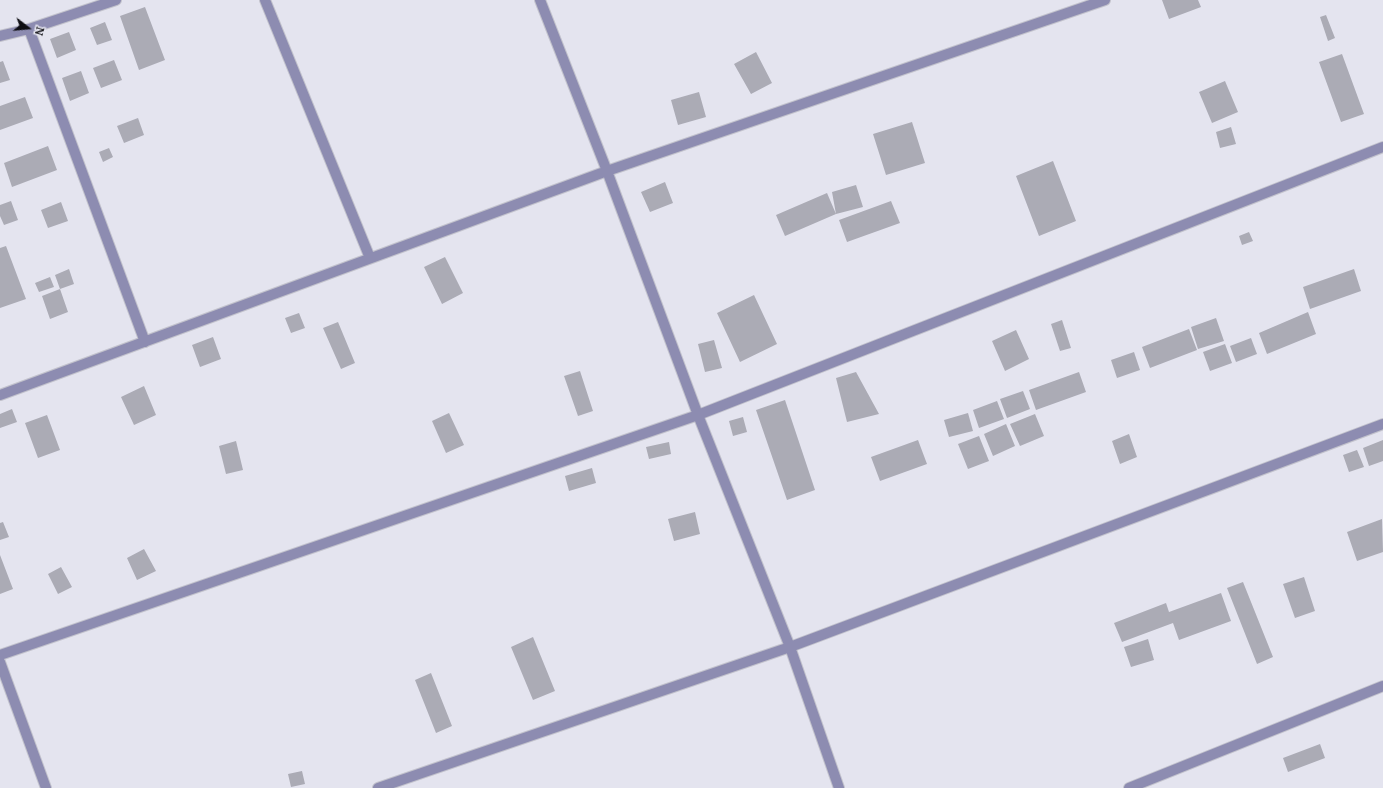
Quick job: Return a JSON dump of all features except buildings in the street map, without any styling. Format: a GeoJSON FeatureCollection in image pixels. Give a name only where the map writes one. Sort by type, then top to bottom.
{"type":"FeatureCollection","features":[{"type":"Feature","properties":{"kind":"street"},"geometry":{"type":"LineString","coordinates":[[0,36],[29,29],[116,0]]}},
{"type":"Feature","properties":{"kind":"street"},"geometry":{"type":"LineString","coordinates":[[265,0],[370,258]]}},
{"type":"Feature","properties":{"kind":"street"},"geometry":{"type":"LineString","coordinates":[[540,0],[607,171],[698,414],[790,647],[839,788]]}},
{"type":"Feature","properties":{"kind":"street"},"geometry":{"type":"LineString","coordinates":[[0,395],[607,171],[1105,0]]}},
{"type":"Feature","properties":{"kind":"street"},"geometry":{"type":"LineString","coordinates":[[29,29],[145,342]]}},
{"type":"Feature","properties":{"kind":"street"},"geometry":{"type":"LineString","coordinates":[[0,655],[698,414],[1383,147]]}},
{"type":"Feature","properties":{"kind":"street"},"geometry":{"type":"LineString","coordinates":[[378,788],[790,647],[1383,424]]}},
{"type":"Feature","properties":{"kind":"street"},"geometry":{"type":"LineString","coordinates":[[0,662],[46,788]]}},
{"type":"Feature","properties":{"kind":"street"},"geometry":{"type":"LineString","coordinates":[[1128,788],[1383,686]]}}]}
